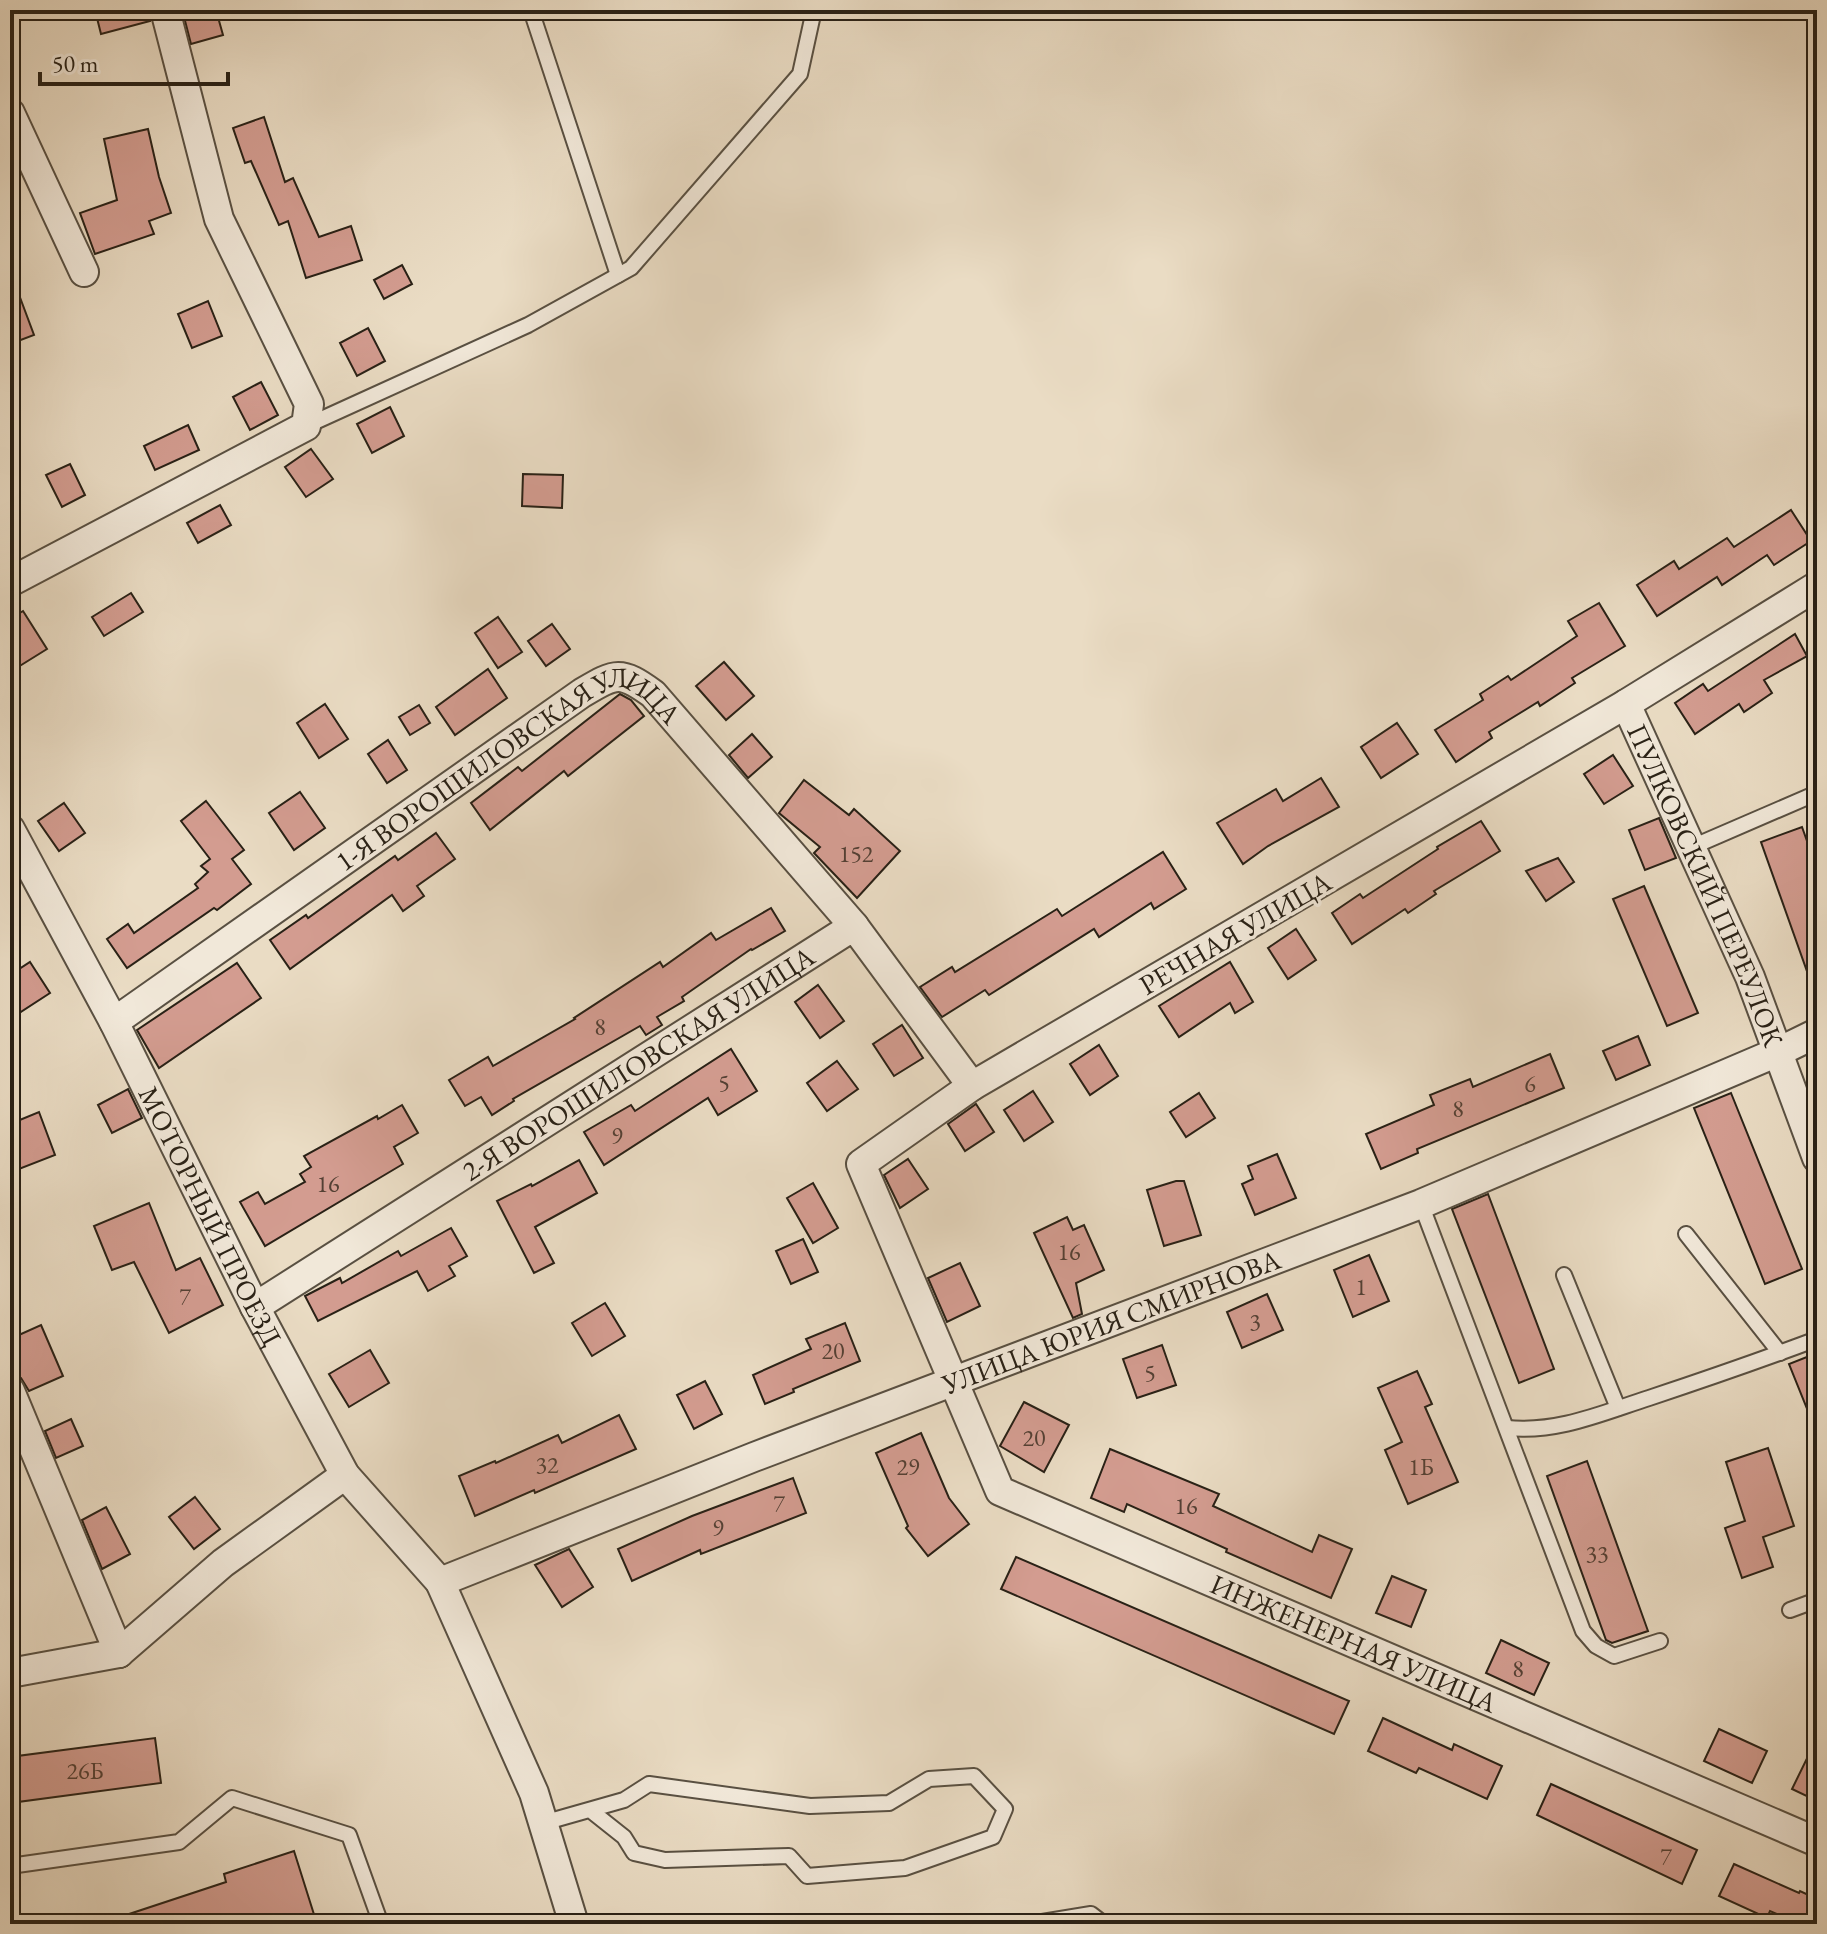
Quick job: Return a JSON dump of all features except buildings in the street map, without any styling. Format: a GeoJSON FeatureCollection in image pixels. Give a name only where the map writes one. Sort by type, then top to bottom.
{"type":"FeatureCollection","features":[{"type":"Feature","properties":{"kind":"street"},"geometry":{"type":"LineString","coordinates":[[10,582],[306,426],[309,404],[219,219],[165,10]]}},
{"type":"Feature","properties":{"kind":"street"},"geometry":{"type":"LineString","coordinates":[[10,113],[84,272]]}},
{"type":"Feature","properties":{"kind":"street","name":"РЕЧНАЯ УЛИЦА"},"geometry":{"type":"LineString","coordinates":[[952,1383],[861,1164],[972,1086],[1626,704],[1817,586]]}},
{"type":"Feature","properties":{"kind":"street","name":"1-Я ВОРОШИЛОВСКАЯ УЛИЦА"},"geometry":{"type":"LineString","coordinates":[[114,1022],[582,693],[610,677],[631,678],[653,694],[854,926]]}},
{"type":"Feature","properties":{"kind":"street","name":"ПУЛКОВСКИЙ ПЕРЕУЛОК"},"geometry":{"type":"LineString","coordinates":[[1626,704],[1750,977],[1817,1158]]}},
{"type":"Feature","properties":{"kind":"street","name":"МОТОРНЫЙ ПРОЕЗД"},"geometry":{"type":"LineString","coordinates":[[10,829],[114,1022],[255,1307],[345,1475],[440,1582],[534,1793],[574,1924]]}},
{"type":"Feature","properties":{"kind":"street"},"geometry":{"type":"LineString","coordinates":[[854,926],[972,1086]]}},
{"type":"Feature","properties":{"kind":"street","name":"2-Я ВОРОШИЛОВСКАЯ УЛИЦА"},"geometry":{"type":"LineString","coordinates":[[255,1307],[854,926]]}},
{"type":"Feature","properties":{"kind":"street","name":"УЛИЦА ЮРИЯ СМИРНОВА"},"geometry":{"type":"LineString","coordinates":[[440,1582],[754,1457],[1421,1204],[1817,1033]]}},
{"type":"Feature","properties":{"kind":"street","name":"ИНЖЕНЕРНАЯ УЛИЦА"},"geometry":{"type":"LineString","coordinates":[[952,1383],[1000,1491],[1817,1842]]}},
{"type":"Feature","properties":{"kind":"street"},"geometry":{"type":"LineString","coordinates":[[10,1391],[119,1653]]}},
{"type":"Feature","properties":{"kind":"street"},"geometry":{"type":"LineString","coordinates":[[10,1673],[119,1653],[223,1563],[345,1475]]}},
{"type":"Feature","properties":{"kind":"lane"},"geometry":{"type":"LineString","coordinates":[[531,10],[618,275]]}},
{"type":"Feature","properties":{"kind":"lane"},"geometry":{"type":"LineString","coordinates":[[306,426],[528,325],[631,268],[800,74],[814,10]]}},
{"type":"Feature","properties":{"kind":"lane"},"geometry":{"type":"LineString","coordinates":[[1692,847],[1817,793]]}},
{"type":"Feature","properties":{"kind":"lane"},"geometry":{"type":"LineString","coordinates":[[1421,1204],[1583,1631],[1596,1646],[1614,1656],[1660,1641]]}},
{"type":"Feature","properties":{"kind":"lane"},"geometry":{"type":"LineString","coordinates":[[1686,1234],[1780,1353]]}},
{"type":"Feature","properties":{"kind":"lane"},"geometry":{"type":"LineString","coordinates":[[1564,1275],[1618,1408]]}},
{"type":"Feature","properties":{"kind":"lane"},"geometry":{"type":"LineString","coordinates":[[1507,1428],[1528,1430],[1565,1426],[1817,1339]]}},
{"type":"Feature","properties":{"kind":"lane"},"geometry":{"type":"LineString","coordinates":[[1790,1610],[1817,1600]]}},
{"type":"Feature","properties":{"kind":"lane"},"geometry":{"type":"LineString","coordinates":[[543,1823],[624,1800],[649,1784],[810,1806],[889,1803],[929,1779],[974,1776],[1005,1809],[993,1837],[905,1868],[807,1876],[789,1856],[665,1860],[634,1853],[624,1837],[590,1810]]}},
{"type":"Feature","properties":{"kind":"lane"},"geometry":{"type":"LineString","coordinates":[[10,1866],[179,1842],[232,1798],[349,1835],[381,1924]]}},
{"type":"Feature","properties":{"kind":"lane"},"geometry":{"type":"LineString","coordinates":[[1030,1924],[1091,1914],[1104,1924]]}}]}
